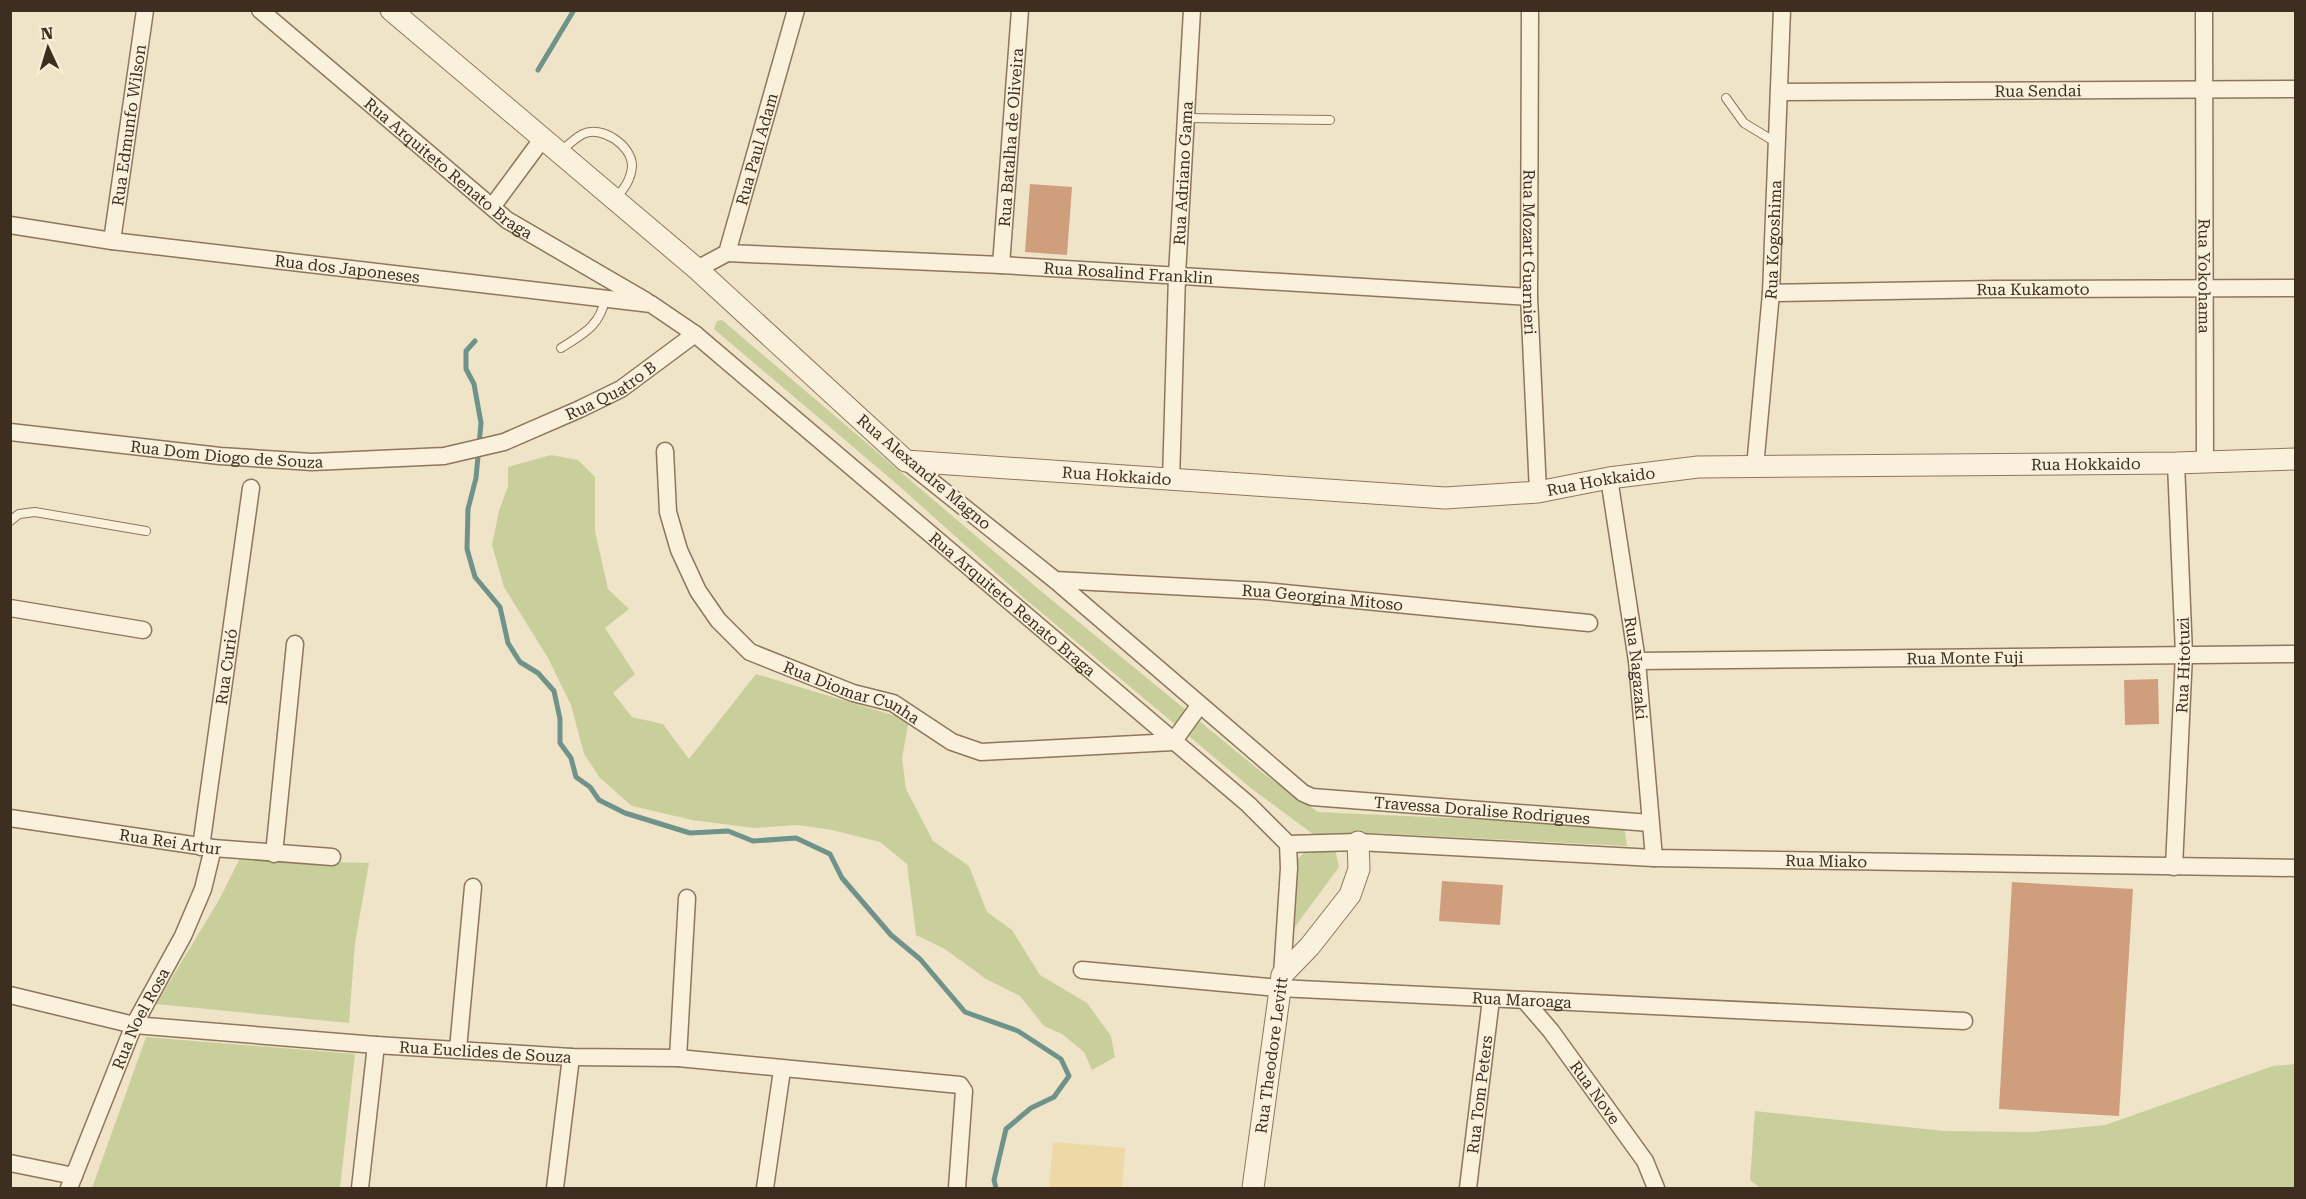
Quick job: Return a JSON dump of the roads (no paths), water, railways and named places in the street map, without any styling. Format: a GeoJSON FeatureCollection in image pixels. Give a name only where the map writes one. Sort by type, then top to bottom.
{"type":"FeatureCollection","features":[{"type":"Feature","properties":{"kind":"street","name":"Rua Edmunfo Wilson"},"geometry":{"type":"LineString","coordinates":[[112,241],[145,10]]}},
{"type":"Feature","properties":{"kind":"street","name":"Rua Arquiteto Renato Braga"},"geometry":{"type":"LineString","coordinates":[[260,10],[507,220],[651,304]]}},
{"type":"Feature","properties":{"kind":"street","name":"Rua Alexandre Magno"},"geometry":{"type":"LineString","coordinates":[[391,10],[697,269],[906,461],[1055,580],[1302,793],[1312,797]]}},
{"type":"Feature","properties":{"kind":"street","name":"Rua Paul Adam"},"geometry":{"type":"LineString","coordinates":[[727,253],[796,10]]}},
{"type":"Feature","properties":{"kind":"street","name":"Rua Batalha de Oliveira"},"geometry":{"type":"LineString","coordinates":[[1001,265],[1020,10]]}},
{"type":"Feature","properties":{"kind":"street","name":"Rua Adriano Gama"},"geometry":{"type":"LineString","coordinates":[[1172,481],[1177,275],[1192,10]]}},
{"type":"Feature","properties":{"kind":"street","name":"Rua Mozart Guarnieri"},"geometry":{"type":"LineString","coordinates":[[1530,10],[1529,297],[1538,492]]}},
{"type":"Feature","properties":{"kind":"street","name":"Rua Kogoshima"},"geometry":{"type":"LineString","coordinates":[[1755,467],[1771,293],[1782,10]]}},
{"type":"Feature","properties":{"kind":"street","name":"Rua Yokohama"},"geometry":{"type":"LineString","coordinates":[[2204,10],[2205,461]]}},
{"type":"Feature","properties":{"kind":"street","name":"Rua Sendai"},"geometry":{"type":"LineString","coordinates":[[1780,92],[2295,89]]}},
{"type":"Feature","properties":{"kind":"street"},"geometry":{"type":"LineString","coordinates":[[492,207],[543,138]]}},
{"type":"Feature","properties":{"kind":"street","name":"Rua dos Japoneses"},"geometry":{"type":"LineString","coordinates":[[10,225],[112,241],[651,304],[680,323]]}},
{"type":"Feature","properties":{"kind":"street"},"geometry":{"type":"LineString","coordinates":[[697,269],[727,253]]}},
{"type":"Feature","properties":{"kind":"street","name":"Rua Rosalind Franklin"},"geometry":{"type":"LineString","coordinates":[[727,253],[1001,265],[1529,297]]}},
{"type":"Feature","properties":{"kind":"street","name":"Rua Kukamoto"},"geometry":{"type":"LineString","coordinates":[[1771,293],[2295,288]]}},
{"type":"Feature","properties":{"kind":"street","name":"Rua Arquiteto Renato Braga"},"geometry":{"type":"LineString","coordinates":[[680,323],[1248,804],[1288,844]]}},
{"type":"Feature","properties":{"kind":"street","name":"Rua Quatro B"},"geometry":{"type":"LineString","coordinates":[[444,456],[522,435],[621,389],[695,334]]}},
{"type":"Feature","properties":{"kind":"street","name":"Rua Dom Diogo de Souza"},"geometry":{"type":"LineString","coordinates":[[10,432],[312,462],[444,456]]}},
{"type":"Feature","properties":{"kind":"street","name":"Rua Diomar Cunha"},"geometry":{"type":"LineString","coordinates":[[665,451],[668,512],[679,550],[698,591],[718,620],[750,652],[853,693],[893,703],[952,742],[981,752],[1173,742]]}},
{"type":"Feature","properties":{"kind":"street","name":"Rua Hokkaido"},"geometry":{"type":"LineString","coordinates":[[906,461],[1445,498],[1538,492],[1609,478],[1698,467],[2176,463],[2295,459]]}},
{"type":"Feature","properties":{"kind":"street","name":"Rua Hitotuzi"},"geometry":{"type":"LineString","coordinates":[[2174,867],[2184,654],[2176,463]]}},
{"type":"Feature","properties":{"kind":"street","name":"Rua Nagazaki"},"geometry":{"type":"LineString","coordinates":[[1609,478],[1636,661],[1654,858]]}},
{"type":"Feature","properties":{"kind":"street","name":"Rua Curió"},"geometry":{"type":"LineString","coordinates":[[207,848],[251,488]]}},
{"type":"Feature","properties":{"kind":"street","name":"Rua Georgina Mitoso"},"geometry":{"type":"LineString","coordinates":[[1055,580],[1264,591],[1589,622]]}},
{"type":"Feature","properties":{"kind":"street"},"geometry":{"type":"LineString","coordinates":[[10,608],[143,630]]}},
{"type":"Feature","properties":{"kind":"street"},"geometry":{"type":"LineString","coordinates":[[274,854],[296,644]]}},
{"type":"Feature","properties":{"kind":"street","name":"Rua Monte Fuji"},"geometry":{"type":"LineString","coordinates":[[1636,661],[2295,654]]}},
{"type":"Feature","properties":{"kind":"street"},"geometry":{"type":"LineString","coordinates":[[1173,742],[1199,706]]}},
{"type":"Feature","properties":{"kind":"street","name":"Travessa Doralise Rodrigues"},"geometry":{"type":"LineString","coordinates":[[1312,797],[1650,823]]}},
{"type":"Feature","properties":{"kind":"street","name":"Rua Rei Artur"},"geometry":{"type":"LineString","coordinates":[[10,818],[207,848],[332,857]]}},
{"type":"Feature","properties":{"kind":"street"},"geometry":{"type":"LineString","coordinates":[[1281,982],[1289,868],[1288,844],[1358,842]]}},
{"type":"Feature","properties":{"kind":"street","name":"Rua Miako"},"geometry":{"type":"LineString","coordinates":[[1358,842],[1654,858],[2295,868]]}},
{"type":"Feature","properties":{"kind":"street","name":"Rua Theodore Levitt"},"geometry":{"type":"LineString","coordinates":[[1253,1188],[1281,982],[1350,896],[1359,869],[1358,842]]}},
{"type":"Feature","properties":{"kind":"street","name":"Rua Noel Rosa"},"geometry":{"type":"LineString","coordinates":[[72,1182],[135,1025],[183,936],[203,889],[207,848]]}},
{"type":"Feature","properties":{"kind":"street"},"geometry":{"type":"LineString","coordinates":[[458,1049],[473,886]]}},
{"type":"Feature","properties":{"kind":"street"},"geometry":{"type":"LineString","coordinates":[[678,1058],[687,898]]}},
{"type":"Feature","properties":{"kind":"street","name":"Rua Maroaga"},"geometry":{"type":"LineString","coordinates":[[1082,970],[1281,982],[1526,1002],[1964,1021]]}},
{"type":"Feature","properties":{"kind":"street","name":"Rua Euclides de Souza"},"geometry":{"type":"LineString","coordinates":[[10,994],[135,1025],[376,1045],[571,1057],[678,1058],[963,1086],[957,1188]]}},
{"type":"Feature","properties":{"kind":"street","name":"Rua Tom Peters"},"geometry":{"type":"LineString","coordinates":[[1468,1188],[1491,999]]}},
{"type":"Feature","properties":{"kind":"street","name":"Rua Nove"},"geometry":{"type":"LineString","coordinates":[[1526,1002],[1551,1031],[1645,1161],[1656,1188]]}},
{"type":"Feature","properties":{"kind":"street"},"geometry":{"type":"LineString","coordinates":[[360,1188],[376,1045]]}},
{"type":"Feature","properties":{"kind":"street"},"geometry":{"type":"LineString","coordinates":[[555,1188],[571,1057]]}},
{"type":"Feature","properties":{"kind":"street"},"geometry":{"type":"LineString","coordinates":[[765,1188],[782,1070]]}},
{"type":"Feature","properties":{"kind":"street"},"geometry":{"type":"LineString","coordinates":[[10,1162],[72,1182]]}},
{"type":"Feature","properties":{"kind":"lane"},"geometry":{"type":"LineString","coordinates":[[1726,98],[1744,123],[1777,143]]}},
{"type":"Feature","properties":{"kind":"lane"},"geometry":{"type":"LineString","coordinates":[[1186,118],[1330,120]]}},
{"type":"Feature","properties":{"kind":"lane"},"geometry":{"type":"LineString","coordinates":[[559,152],[583,134],[595,131],[611,135],[627,151],[632,163],[628,183],[615,200]]}},
{"type":"Feature","properties":{"kind":"lane"},"geometry":{"type":"LineString","coordinates":[[561,348],[593,328],[602,314],[605,299]]}},
{"type":"Feature","properties":{"kind":"lane"},"geometry":{"type":"LineString","coordinates":[[10,521],[19,514],[35,512],[146,531]]}},
{"type":"Feature","properties":{"kind":"waterway"},"geometry":{"type":"LineString","coordinates":[[538,70],[574,10]]}},
{"type":"Feature","properties":{"kind":"waterway"},"geometry":{"type":"LineString","coordinates":[[475,341],[466,351],[466,369],[474,384],[481,423],[476,478],[468,509],[467,549],[475,577],[500,607],[508,643],[520,662],[538,673],[554,691],[560,719],[560,743],[571,758],[576,777],[590,787],[599,800],[625,813],[690,833],[728,831],[753,841],[796,838],[830,854],[842,878],[891,935],[920,959],[965,1012],[1018,1031],[1061,1059],[1069,1076],[1054,1097],[1031,1108],[1006,1129],[994,1180],[996,1188]]}}]}
